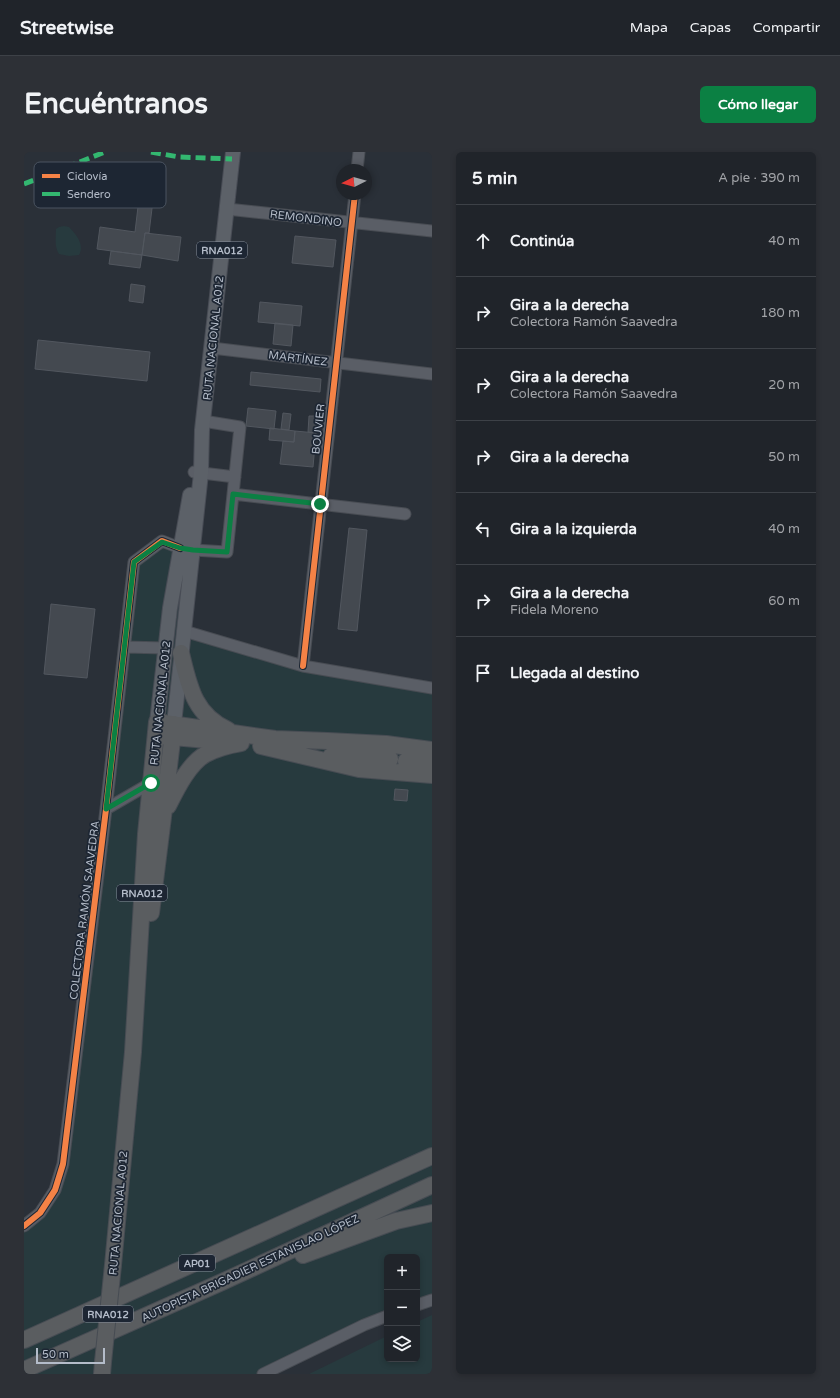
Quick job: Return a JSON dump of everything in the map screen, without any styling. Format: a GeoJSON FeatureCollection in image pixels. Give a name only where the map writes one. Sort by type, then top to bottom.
{"type":"FeatureCollection","features":[{"type":"Feature","properties":{"kind":"highway"},"geometry":{"type":"LineString","coordinates":[[181,653],[188,680],[197,704],[220,726],[239,738],[359,769],[432,775]]}},
{"type":"Feature","properties":{"kind":"highway"},"geometry":{"type":"LineString","coordinates":[[157,729],[239,738],[386,744],[432,750]]}},
{"type":"Feature","properties":{"kind":"highway","name":"RUTA NACIONAL A012"},"geometry":{"type":"LineString","coordinates":[[102,1368],[133,1052],[146,834],[157,729]]}},
{"type":"Feature","properties":{"kind":"highway","name":"RUTA NACIONAL A012"},"geometry":{"type":"LineString","coordinates":[[133,1052],[164,817],[173,731]]}},
{"type":"Feature","properties":{"kind":"highway"},"geometry":{"type":"LineString","coordinates":[[328,741],[370,737],[432,742]]}},
{"type":"Feature","properties":{"kind":"highway","name":"RNA012"},"geometry":{"type":"LineString","coordinates":[[164,817],[176,789],[189,770],[204,755],[228,746],[239,738]]}},
{"type":"Feature","properties":{"kind":"highway"},"geometry":{"type":"LineString","coordinates":[[308,756],[390,758],[360,748],[328,741]]}},
{"type":"Feature","properties":{"kind":"highway"},"geometry":{"type":"LineString","coordinates":[[406,760],[432,757]]}},
{"type":"Feature","properties":{"kind":"highway"},"geometry":{"type":"LineString","coordinates":[[406,760],[432,763]]}},
{"type":"Feature","properties":{"kind":"highway"},"geometry":{"type":"LineString","coordinates":[[406,760],[432,769]]}},
{"type":"Feature","properties":{"kind":"highway"},"geometry":{"type":"LineString","coordinates":[[369,1184],[383,1171],[432,1146]]}},
{"type":"Feature","properties":{"kind":"highway","name":"AP01"},"geometry":{"type":"LineString","coordinates":[[24,1340],[432,1156]]}},
{"type":"Feature","properties":{"kind":"highway","name":"AUTOPISTA BRIGADIER ESTANISLAO LÓPEZ"},"geometry":{"type":"LineString","coordinates":[[24,1370],[222,1282],[432,1185]]}},
{"type":"Feature","properties":{"kind":"highway"},"geometry":{"type":"LineString","coordinates":[[222,1282],[275,1266],[396,1221],[432,1213]]}},
{"type":"Feature","properties":{"kind":"main road","name":"RUTA NACIONAL A012"},"geometry":{"type":"LineString","coordinates":[[173,731],[184,631],[186,549],[203,425],[233,152]]}},
{"type":"Feature","properties":{"kind":"main road","name":"RUTA NACIONAL A012"},"geometry":{"type":"LineString","coordinates":[[157,729],[170,608],[186,549]]}},
{"type":"Feature","properties":{"kind":"street"},"geometry":{"type":"LineString","coordinates":[[358,164],[359,152]]}},
{"type":"Feature","properties":{"kind":"street","name":"BOUVIER"},"geometry":{"type":"LineString","coordinates":[[303,666],[354,200]]}},
{"type":"Feature","properties":{"kind":"street","name":"REMONDINO"},"geometry":{"type":"LineString","coordinates":[[227,209],[432,232]]}},
{"type":"Feature","properties":{"kind":"street","name":"MARTÍNEZ"},"geometry":{"type":"LineString","coordinates":[[212,348],[432,374]]}},
{"type":"Feature","properties":{"kind":"street"},"geometry":{"type":"LineString","coordinates":[[186,549],[227,552],[240,427],[203,425]]}},
{"type":"Feature","properties":{"kind":"street"},"geometry":{"type":"LineString","coordinates":[[197,472],[235,477]]}},
{"type":"Feature","properties":{"kind":"street"},"geometry":{"type":"LineString","coordinates":[[233,494],[405,514]]}},
{"type":"Feature","properties":{"kind":"street","name":"COLECTORA RAMÓN SAAVEDRA"},"geometry":{"type":"LineString","coordinates":[[24,1226],[40,1213],[56,1190],[63,1164],[134,562],[162,542],[186,549]]}},
{"type":"Feature","properties":{"kind":"street"},"geometry":{"type":"LineString","coordinates":[[184,631],[303,666],[432,688]]}},
{"type":"Feature","properties":{"kind":"street"},"geometry":{"type":"LineString","coordinates":[[125,647],[166,648]]}},
{"type":"Feature","properties":{"kind":"street"},"geometry":{"type":"LineString","coordinates":[[106,809],[151,783]]}},
{"type":"Feature","properties":{"kind":"street"},"geometry":{"type":"LineString","coordinates":[[420,1303],[432,1300]]}},
{"type":"Feature","properties":{"kind":"street"},"geometry":{"type":"LineString","coordinates":[[263,1374],[364,1325],[384,1317]]}},
{"type":"Feature","properties":{"kind":"green space"},"geometry":{"type":"Polygon","coordinates":[[[64,226],[69,227],[79,240],[81,251],[79,255],[69,256],[59,254],[57,251],[56,229],[64,226]]]}},
{"type":"Feature","properties":{"kind":"green space"},"geometry":{"type":"Polygon","coordinates":[[[162,541],[193,550],[184,631],[303,666],[432,688],[432,1300],[420,1304],[420,1254],[384,1254],[384,1317],[263,1374],[24,1374],[24,1226],[55,1190],[134,562],[162,541]]]}},
{"type":"Feature","properties":{"kind":"green space"},"geometry":{"type":"Polygon","coordinates":[[[432,1315],[432,1374],[309,1374],[384,1337],[384,1362],[420,1362],[420,1321],[432,1315]]]}},
{"type":"Feature","properties":{"kind":"building"},"geometry":{"type":"Polygon","coordinates":[[[138,208],[152,208],[149,233],[145,233],[142,255],[97,249],[100,227],[135,232],[138,208]]]}},
{"type":"Feature","properties":{"kind":"building"},"geometry":{"type":"Polygon","coordinates":[[[145,233],[181,237],[178,261],[142,255],[145,233]]]}},
{"type":"Feature","properties":{"kind":"building"},"geometry":{"type":"Polygon","coordinates":[[[295,236],[336,240],[333,267],[292,263],[295,236]]]}},
{"type":"Feature","properties":{"kind":"building"},"geometry":{"type":"Polygon","coordinates":[[[111,251],[142,255],[140,268],[109,264],[111,251]]]}},
{"type":"Feature","properties":{"kind":"building"},"geometry":{"type":"Polygon","coordinates":[[[131,284],[145,286],[143,303],[129,301],[131,284]]]}},
{"type":"Feature","properties":{"kind":"building"},"geometry":{"type":"Polygon","coordinates":[[[260,302],[302,306],[300,326],[258,322],[260,302]]]}},
{"type":"Feature","properties":{"kind":"building"},"geometry":{"type":"Polygon","coordinates":[[[275,323],[293,325],[291,346],[273,344],[275,323]]]}},
{"type":"Feature","properties":{"kind":"building"},"geometry":{"type":"Polygon","coordinates":[[[38,340],[150,352],[147,381],[35,369],[38,340]]]}},
{"type":"Feature","properties":{"kind":"building"},"geometry":{"type":"Polygon","coordinates":[[[251,372],[321,379],[320,392],[250,385],[251,372]]]}},
{"type":"Feature","properties":{"kind":"building"},"geometry":{"type":"Polygon","coordinates":[[[248,408],[276,411],[274,429],[246,426],[248,408]]]}},
{"type":"Feature","properties":{"kind":"building"},"geometry":{"type":"Polygon","coordinates":[[[283,413],[291,414],[289,430],[281,429],[283,413]]]}},
{"type":"Feature","properties":{"kind":"building"},"geometry":{"type":"Polygon","coordinates":[[[309,416],[317,416],[316,433],[308,432],[309,416]]]}},
{"type":"Feature","properties":{"kind":"building"},"geometry":{"type":"Polygon","coordinates":[[[270,428],[295,431],[294,442],[269,440],[270,428]]]}},
{"type":"Feature","properties":{"kind":"building"},"geometry":{"type":"Polygon","coordinates":[[[295,431],[316,433],[313,467],[280,464],[283,441],[294,442],[295,431]]]}},
{"type":"Feature","properties":{"kind":"building"},"geometry":{"type":"Polygon","coordinates":[[[349,528],[367,530],[357,631],[338,629],[349,528]]]}},
{"type":"Feature","properties":{"kind":"building"},"geometry":{"type":"Polygon","coordinates":[[[51,604],[95,609],[87,678],[44,674],[51,604]]]}},
{"type":"Feature","properties":{"kind":"building"},"geometry":{"type":"Polygon","coordinates":[[[395,789],[408,790],[407,801],[394,800],[395,789]]]}},
{"type":"Feature","properties":{"kind":"marked path"},"geometry":{"type":"LineString","coordinates":[[80,162],[105,152]]}},
{"type":"Feature","properties":{"kind":"marked path"},"geometry":{"type":"LineString","coordinates":[[151,152],[179,157],[232,159]]}},
{"type":"Feature","properties":{"kind":"marked path"},"geometry":{"type":"LineString","coordinates":[[24,184],[34,180]]}},
{"type":"Feature","properties":{"kind":"cycle path"},"geometry":{"type":"LineString","coordinates":[[303,666],[354,200]]}},
{"type":"Feature","properties":{"kind":"cycle path"},"geometry":{"type":"LineString","coordinates":[[24,1226],[40,1213],[55,1190],[63,1164],[134,562],[162,541],[180,548]]}},
{"type":"Feature","properties":{"kind":"route"},"geometry":{"type":"LineString","coordinates":[[151,783],[106,809],[134,562],[162,542],[180,548],[227,552],[233,494],[320,504]]}}]}
